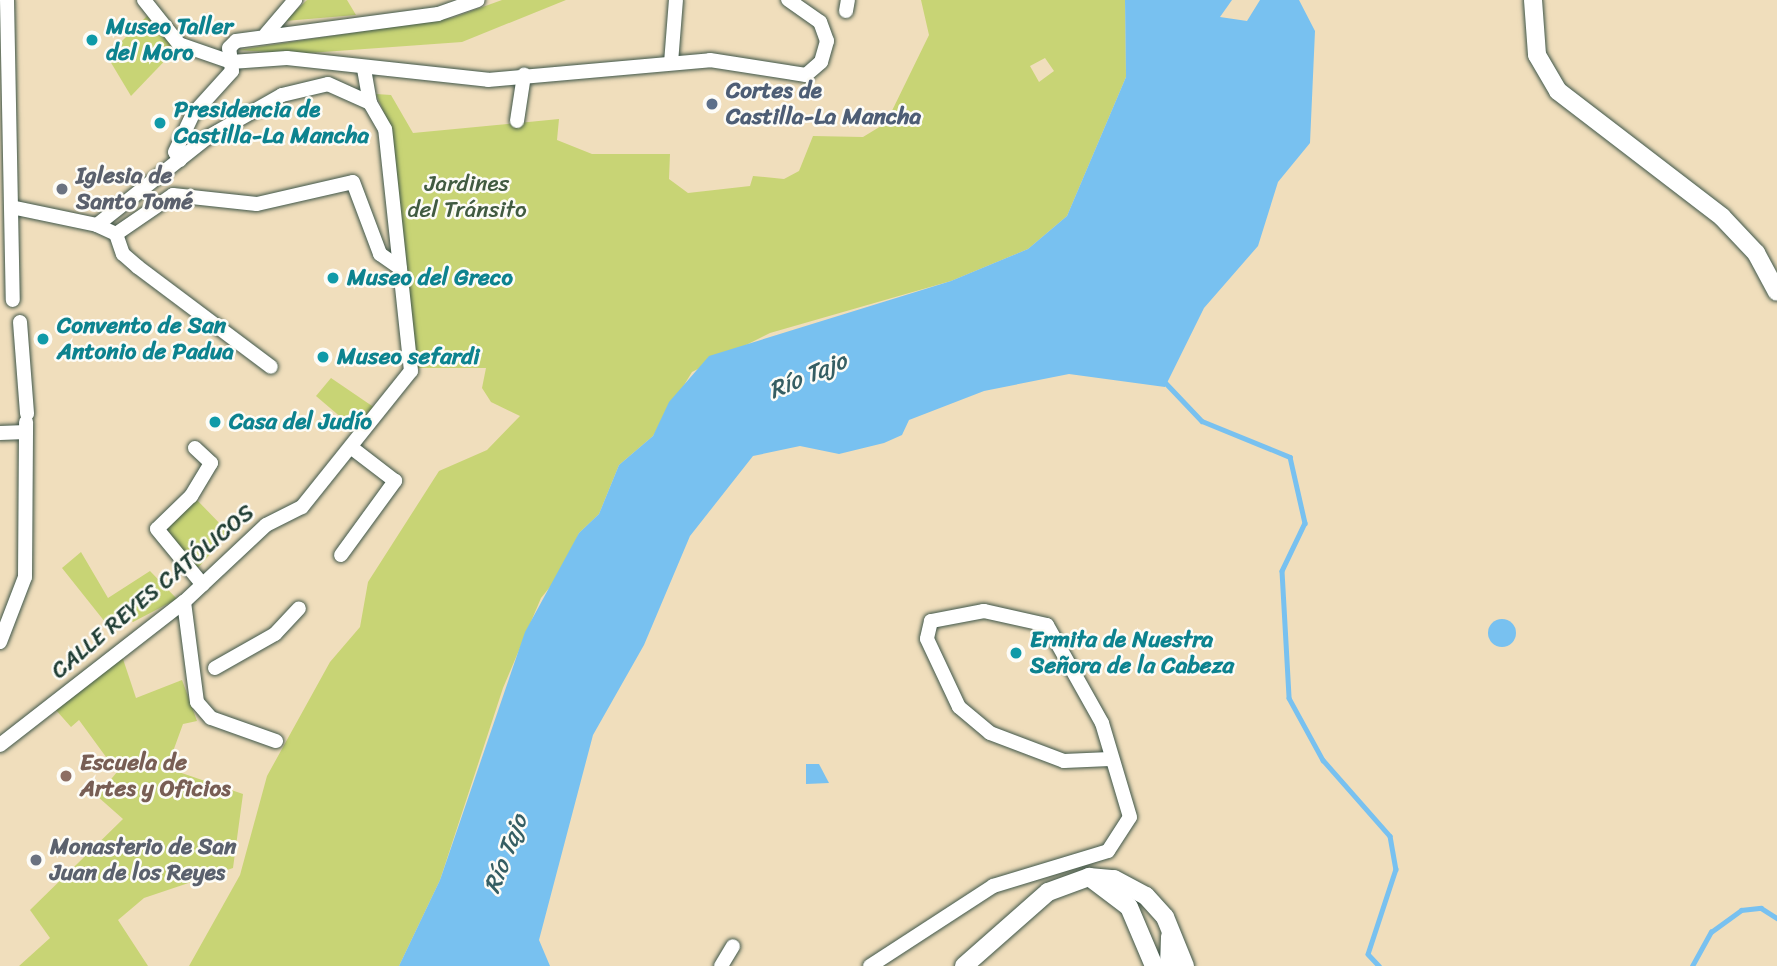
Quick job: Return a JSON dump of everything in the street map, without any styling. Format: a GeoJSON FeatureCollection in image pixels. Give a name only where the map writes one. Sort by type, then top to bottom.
{"type":"FeatureCollection","features":[{"type":"Feature","properties":{"kind":"main road"},"geometry":{"type":"LineString","coordinates":[[1533,0],[1537,55],[1558,91],[1722,217],[1756,253],[1777,292]]}},
{"type":"Feature","properties":{"kind":"main road"},"geometry":{"type":"LineString","coordinates":[[1089,877],[1129,907],[1154,966]]}},
{"type":"Feature","properties":{"kind":"main road"},"geometry":{"type":"LineString","coordinates":[[964,966],[1041,898],[1089,877],[1140,891],[1171,929],[1185,966]]}},
{"type":"Feature","properties":{"kind":"main road"},"geometry":{"type":"LineString","coordinates":[[1168,966],[1171,929]]}},
{"type":"Feature","properties":{"kind":"street"},"geometry":{"type":"LineString","coordinates":[[7,0],[5,16],[13,300]]}},
{"type":"Feature","properties":{"kind":"street"},"geometry":{"type":"LineString","coordinates":[[144,0],[179,44],[231,62],[287,58],[364,71],[433,71],[488,80],[710,60],[786,75],[811,72],[826,51],[825,30],[788,0]]}},
{"type":"Feature","properties":{"kind":"street"},"geometry":{"type":"LineString","coordinates":[[266,34],[295,0]]}},
{"type":"Feature","properties":{"kind":"street"},"geometry":{"type":"LineString","coordinates":[[180,160],[175,152],[193,114],[232,71],[229,48],[236,41],[266,34],[438,14],[478,0]]}},
{"type":"Feature","properties":{"kind":"street"},"geometry":{"type":"LineString","coordinates":[[671,64],[676,0]]}},
{"type":"Feature","properties":{"kind":"street","name":"CALLE REYES CATÓLICOS"},"geometry":{"type":"LineString","coordinates":[[0,745],[184,602],[266,525],[302,507],[411,371],[385,129],[370,103],[364,71]]}},
{"type":"Feature","properties":{"kind":"street"},"geometry":{"type":"LineString","coordinates":[[517,121],[524,75]]}},
{"type":"Feature","properties":{"kind":"street"},"geometry":{"type":"LineString","coordinates":[[97,225],[180,160],[250,112],[305,85],[328,84],[370,103]]}},
{"type":"Feature","properties":{"kind":"street"},"geometry":{"type":"LineString","coordinates":[[116,234],[173,195],[257,204],[353,182],[380,254],[400,268]]}},
{"type":"Feature","properties":{"kind":"street"},"geometry":{"type":"LineString","coordinates":[[11,207],[97,225],[116,234],[131,260],[271,367]]}},
{"type":"Feature","properties":{"kind":"street"},"geometry":{"type":"LineString","coordinates":[[0,642],[25,577],[17,532],[26,423],[20,322]]}},
{"type":"Feature","properties":{"kind":"street"},"geometry":{"type":"LineString","coordinates":[[0,433],[26,423]]}},
{"type":"Feature","properties":{"kind":"street"},"geometry":{"type":"LineString","coordinates":[[341,555],[395,481],[355,443]]}},
{"type":"Feature","properties":{"kind":"street"},"geometry":{"type":"LineString","coordinates":[[195,448],[211,463],[191,496],[157,529],[203,585]]}},
{"type":"Feature","properties":{"kind":"street"},"geometry":{"type":"LineString","coordinates":[[184,602],[197,702],[211,718],[276,741]]}},
{"type":"Feature","properties":{"kind":"street"},"geometry":{"type":"LineString","coordinates":[[215,668],[275,634],[299,608]]}},
{"type":"Feature","properties":{"kind":"street"},"geometry":{"type":"LineString","coordinates":[[870,966],[993,886],[1108,851],[1130,817],[1110,759],[1102,723],[1073,664],[1041,619],[965,611],[925,626],[959,707],[990,733],[1064,761],[1110,759]]}},
{"type":"Feature","properties":{"kind":"street"},"geometry":{"type":"LineString","coordinates":[[1029,876],[1041,898]]}},
{"type":"Feature","properties":{"kind":"street"},"geometry":{"type":"LineString","coordinates":[[721,966],[733,946]]}},
{"type":"Feature","properties":{"kind":"green space"},"geometry":{"type":"Polygon","coordinates":[[[307,0],[347,0],[356,15],[285,21],[307,0]]]}},
{"type":"Feature","properties":{"kind":"green space"},"geometry":{"type":"Polygon","coordinates":[[[502,0],[566,0],[462,42],[295,54],[238,50],[452,18],[502,0]]]}},
{"type":"Feature","properties":{"kind":"green space","name":"Jardines del Tránsito"},"geometry":{"type":"Polygon","coordinates":[[[921,0],[1125,0],[1126,77],[1067,216],[1028,249],[951,281],[770,333],[692,372],[653,436],[619,465],[599,514],[579,533],[563,571],[541,598],[503,688],[440,880],[399,966],[189,966],[240,875],[267,776],[330,662],[360,627],[368,582],[439,471],[487,450],[520,416],[491,402],[482,388],[486,368],[417,368],[390,126],[376,94],[391,95],[413,133],[559,119],[557,140],[592,154],[670,154],[669,179],[688,193],[750,186],[753,176],[784,179],[799,171],[813,136],[863,137],[886,123],[929,35],[921,0]],[[1045,58],[1030,66],[1039,82],[1054,71],[1045,58]]]}},
{"type":"Feature","properties":{"kind":"green space"},"geometry":{"type":"Polygon","coordinates":[[[147,16],[176,49],[131,96],[107,56],[147,16]]]}},
{"type":"Feature","properties":{"kind":"green space"},"geometry":{"type":"Polygon","coordinates":[[[331,378],[375,408],[357,431],[316,396],[331,378]]]}},
{"type":"Feature","properties":{"kind":"green space"},"geometry":{"type":"Polygon","coordinates":[[[195,498],[229,533],[197,569],[166,528],[195,498]]]}},
{"type":"Feature","properties":{"kind":"green space"},"geometry":{"type":"Polygon","coordinates":[[[81,552],[108,598],[150,571],[177,599],[133,622],[122,612],[105,622],[62,568],[81,552]]]}},
{"type":"Feature","properties":{"kind":"green space"},"geometry":{"type":"Polygon","coordinates":[[[122,656],[136,698],[182,680],[197,721],[183,724],[167,768],[243,794],[233,868],[144,898],[118,920],[148,966],[19,966],[50,938],[30,910],[123,819],[97,796],[117,772],[79,720],[71,727],[55,709],[122,656]]]}},
{"type":"Feature","properties":{"kind":"water","name":"Río Tajo"},"geometry":{"type":"Polygon","coordinates":[[[1125,0],[1232,0],[1220,17],[1247,21],[1260,0],[1299,0],[1315,31],[1310,143],[1278,182],[1258,246],[1204,308],[1165,387],[1069,374],[984,391],[909,420],[902,435],[884,443],[839,454],[800,446],[753,456],[690,536],[644,645],[593,735],[539,940],[550,966],[399,966],[440,880],[525,632],[579,533],[599,514],[619,465],[653,436],[669,402],[709,356],[951,281],[1028,249],[1067,216],[1126,77],[1125,0]]]}},
{"type":"Feature","properties":{"kind":"water"},"geometry":{"type":"Polygon","coordinates":[[[1502,619],[1512,623],[1516,633],[1512,643],[1502,647],[1492,643],[1488,633],[1492,623],[1502,619]]]}},
{"type":"Feature","properties":{"kind":"water"},"geometry":{"type":"Polygon","coordinates":[[[806,764],[819,764],[829,783],[806,784],[806,764]]]}},
{"type":"Feature","properties":{"kind":"waterway"},"geometry":{"type":"LineString","coordinates":[[1164,381],[1202,421],[1290,457],[1305,523],[1282,571],[1289,698],[1323,760],[1390,836],[1396,869],[1368,954],[1379,966]]}},
{"type":"Feature","properties":{"kind":"waterway"},"geometry":{"type":"LineString","coordinates":[[1692,966],[1711,932],[1741,910],[1761,908],[1777,918]]}},
{"type":"Feature","properties":{"kind":"place","name":"Museo Taller del Moro"},"geometry":{"type":"Point","coordinates":[92,40]}},
{"type":"Feature","properties":{"kind":"place","name":"Cortes de Castilla-La Mancha"},"geometry":{"type":"Point","coordinates":[712,104]}},
{"type":"Feature","properties":{"kind":"place","name":"Presidencia de Castilla-La Mancha"},"geometry":{"type":"Point","coordinates":[160,123]}},
{"type":"Feature","properties":{"kind":"place","name":"Iglesia de Santo Tomé"},"geometry":{"type":"Point","coordinates":[62,189]}},
{"type":"Feature","properties":{"kind":"place","name":"Museo del Greco"},"geometry":{"type":"Point","coordinates":[333,278]}},
{"type":"Feature","properties":{"kind":"place","name":"Convento de San Antonio de Padua"},"geometry":{"type":"Point","coordinates":[43,339]}},
{"type":"Feature","properties":{"kind":"place","name":"Museo sefardi"},"geometry":{"type":"Point","coordinates":[323,357]}},
{"type":"Feature","properties":{"kind":"place","name":"Casa del Judío"},"geometry":{"type":"Point","coordinates":[215,422]}},
{"type":"Feature","properties":{"kind":"place","name":"Ermita de Nuestra Señora de la Cabeza"},"geometry":{"type":"Point","coordinates":[1016,653]}},
{"type":"Feature","properties":{"kind":"place","name":"Escuela de Artes y Oficios"},"geometry":{"type":"Point","coordinates":[66,776]}},
{"type":"Feature","properties":{"kind":"place","name":"Monasterio de San Juan de los Reyes"},"geometry":{"type":"Point","coordinates":[36,860]}}]}
